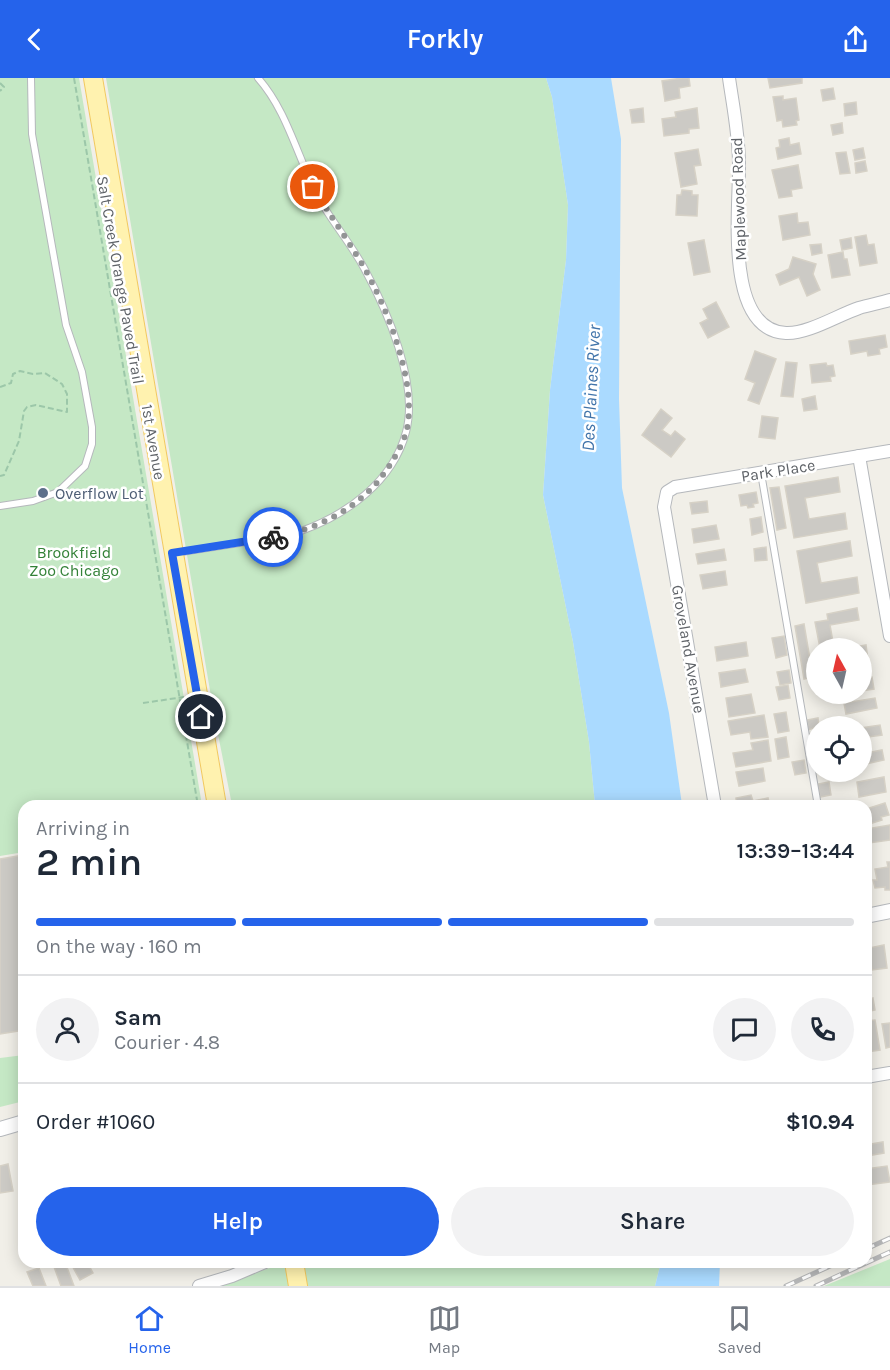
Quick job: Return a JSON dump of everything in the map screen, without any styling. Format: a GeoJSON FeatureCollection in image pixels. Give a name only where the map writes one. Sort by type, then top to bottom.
{"type":"FeatureCollection","features":[{"type":"Feature","properties":{"kind":"main road","name":"1st Avenue"},"geometry":{"type":"LineString","coordinates":[[93,78],[172,553],[188,696],[215,800]]}},
{"type":"Feature","properties":{"kind":"main road"},"geometry":{"type":"LineString","coordinates":[[295,1268],[298,1286]]}},
{"type":"Feature","properties":{"kind":"street","name":"Maplewood Road"},"geometry":{"type":"LineString","coordinates":[[729,78],[740,163],[737,229],[741,279],[755,316],[773,330],[796,333],[860,308],[890,300]]}},
{"type":"Feature","properties":{"kind":"street","name":"Park Place"},"geometry":{"type":"LineString","coordinates":[[667,492],[675,487],[890,451]]}},
{"type":"Feature","properties":{"kind":"street"},"geometry":{"type":"LineString","coordinates":[[859,456],[890,636]]}},
{"type":"Feature","properties":{"kind":"street","name":"Groveland Avenue"},"geometry":{"type":"LineString","coordinates":[[667,492],[664,507],[714,800]]}},
{"type":"Feature","properties":{"kind":"street"},"geometry":{"type":"LineString","coordinates":[[872,915],[890,911]]}},
{"type":"Feature","properties":{"kind":"street"},"geometry":{"type":"LineString","coordinates":[[872,1076],[890,1073]]}},
{"type":"Feature","properties":{"kind":"street"},"geometry":{"type":"LineString","coordinates":[[0,1129],[18,1124]]}},
{"type":"Feature","properties":{"kind":"street"},"geometry":{"type":"LineString","coordinates":[[199,1286],[251,1268]]}},
{"type":"Feature","properties":{"kind":"lane"},"geometry":{"type":"LineString","coordinates":[[0,506],[33,501],[58,492],[85,466],[92,444],[92,427],[82,372],[66,326],[32,134],[32,78]]}},
{"type":"Feature","properties":{"kind":"lane"},"geometry":{"type":"LineString","coordinates":[[172,553],[276,537],[322,523],[345,511],[365,496],[397,454],[406,432],[408,406],[402,359],[380,298],[358,257],[321,201],[276,104],[258,78]]}},
{"type":"Feature","properties":{"kind":"lane"},"geometry":{"type":"LineString","coordinates":[[760,472],[817,800]]}},
{"type":"Feature","properties":{"kind":"path","name":"Salt Creek Orange Paved Trail"},"geometry":{"type":"LineString","coordinates":[[74,78],[188,696],[197,800]]}},
{"type":"Feature","properties":{"kind":"path"},"geometry":{"type":"LineString","coordinates":[[0,83],[4,87],[0,91]]}},
{"type":"Feature","properties":{"kind":"path"},"geometry":{"type":"LineString","coordinates":[[0,387],[11,382],[13,374],[20,371],[33,374],[45,373],[62,384],[67,394],[67,412],[36,405],[27,407],[24,411],[19,441],[4,475],[0,476]]}},
{"type":"Feature","properties":{"kind":"path"},"geometry":{"type":"LineString","coordinates":[[143,703],[188,696]]}},
{"type":"Feature","properties":{"kind":"green space","name":"Brookfield Zoo Chicago"},"geometry":{"type":"Polygon","coordinates":[[[0,78],[79,78],[201,800],[18,800],[18,853],[0,856],[0,78]]]}},
{"type":"Feature","properties":{"kind":"green space"},"geometry":{"type":"Polygon","coordinates":[[[106,78],[546,78],[552,97],[568,205],[566,260],[550,390],[543,495],[573,642],[589,742],[595,800],[231,800],[214,714],[106,78]]]}},
{"type":"Feature","properties":{"kind":"green space"},"geometry":{"type":"Polygon","coordinates":[[[18,1056],[18,1102],[0,1107],[0,1058],[18,1056]]]}},
{"type":"Feature","properties":{"kind":"green space"},"geometry":{"type":"Polygon","coordinates":[[[890,1259],[890,1286],[824,1286],[872,1268],[890,1259]]]}},
{"type":"Feature","properties":{"kind":"green space"},"geometry":{"type":"Polygon","coordinates":[[[270,1268],[660,1268],[655,1286],[214,1286],[270,1268]]]}},
{"type":"Feature","properties":{"kind":"water","name":"Des Plaines River"},"geometry":{"type":"Polygon","coordinates":[[[546,78],[611,78],[621,139],[619,399],[622,488],[669,713],[681,800],[595,800],[589,742],[573,642],[543,495],[550,390],[566,260],[568,205],[552,97],[546,78]]]}},
{"type":"Feature","properties":{"kind":"water"},"geometry":{"type":"Polygon","coordinates":[[[660,1268],[720,1268],[719,1286],[655,1286],[660,1268]]]}},
{"type":"Feature","properties":{"kind":"building"},"geometry":{"type":"Polygon","coordinates":[[[689,78],[690,86],[679,88],[680,98],[665,101],[662,81],[689,78]]]}},
{"type":"Feature","properties":{"kind":"building"},"geometry":{"type":"Polygon","coordinates":[[[768,78],[802,78],[802,83],[770,88],[768,78]]]}},
{"type":"Feature","properties":{"kind":"building"},"geometry":{"type":"Polygon","coordinates":[[[833,88],[835,99],[823,101],[821,90],[833,88]]]}},
{"type":"Feature","properties":{"kind":"building"},"geometry":{"type":"Polygon","coordinates":[[[783,96],[783,100],[796,98],[799,120],[796,121],[797,125],[783,127],[782,120],[777,121],[773,97],[783,96]]]}},
{"type":"Feature","properties":{"kind":"building"},"geometry":{"type":"Polygon","coordinates":[[[856,102],[857,114],[845,116],[844,104],[856,102]]]}},
{"type":"Feature","properties":{"kind":"building"},"geometry":{"type":"Polygon","coordinates":[[[643,108],[644,122],[632,123],[630,110],[643,108]]]}},
{"type":"Feature","properties":{"kind":"building"},"geometry":{"type":"Polygon","coordinates":[[[697,108],[699,128],[689,129],[689,133],[664,136],[662,119],[676,117],[675,112],[697,108]]]}},
{"type":"Feature","properties":{"kind":"building"},"geometry":{"type":"Polygon","coordinates":[[[842,123],[843,133],[833,135],[831,125],[842,123]]]}},
{"type":"Feature","properties":{"kind":"building"},"geometry":{"type":"Polygon","coordinates":[[[789,138],[790,145],[799,143],[801,154],[778,159],[776,148],[780,147],[779,140],[789,138]]]}},
{"type":"Feature","properties":{"kind":"building"},"geometry":{"type":"Polygon","coordinates":[[[863,148],[865,158],[855,160],[853,150],[863,148]]]}},
{"type":"Feature","properties":{"kind":"building"},"geometry":{"type":"Polygon","coordinates":[[[698,149],[701,165],[694,166],[697,184],[681,187],[675,153],[698,149]]]}},
{"type":"Feature","properties":{"kind":"building"},"geometry":{"type":"Polygon","coordinates":[[[846,152],[850,173],[840,174],[836,153],[846,152]]]}},
{"type":"Feature","properties":{"kind":"building"},"geometry":{"type":"Polygon","coordinates":[[[865,161],[867,171],[856,173],[855,163],[865,161]]]}},
{"type":"Feature","properties":{"kind":"building"},"geometry":{"type":"Polygon","coordinates":[[[798,165],[802,188],[791,190],[792,196],[779,198],[772,170],[798,165]]]}},
{"type":"Feature","properties":{"kind":"building"},"geometry":{"type":"Polygon","coordinates":[[[682,190],[692,191],[692,195],[698,195],[697,216],[676,215],[677,195],[681,195],[682,190]]]}},
{"type":"Feature","properties":{"kind":"building"},"geometry":{"type":"Polygon","coordinates":[[[797,213],[798,223],[808,222],[810,235],[783,240],[779,216],[797,213]]]}},
{"type":"Feature","properties":{"kind":"building"},"geometry":{"type":"Polygon","coordinates":[[[866,235],[868,245],[874,244],[877,263],[860,266],[855,237],[866,235]]]}},
{"type":"Feature","properties":{"kind":"building"},"geometry":{"type":"Polygon","coordinates":[[[851,238],[852,248],[842,250],[840,240],[851,238]]]}},
{"type":"Feature","properties":{"kind":"building"},"geometry":{"type":"Polygon","coordinates":[[[704,240],[710,272],[694,275],[688,243],[704,240]]]}},
{"type":"Feature","properties":{"kind":"building"},"geometry":{"type":"Polygon","coordinates":[[[821,244],[822,253],[812,255],[810,245],[821,244]]]}},
{"type":"Feature","properties":{"kind":"building"},"geometry":{"type":"Polygon","coordinates":[[[843,252],[850,275],[832,278],[828,255],[843,252]]]}},
{"type":"Feature","properties":{"kind":"building"},"geometry":{"type":"Polygon","coordinates":[[[793,257],[816,264],[813,274],[820,290],[807,296],[799,277],[780,285],[776,275],[789,269],[793,257]]]}},
{"type":"Feature","properties":{"kind":"building"},"geometry":{"type":"Polygon","coordinates":[[[716,302],[729,327],[708,338],[700,323],[708,319],[703,309],[716,302]]]}},
{"type":"Feature","properties":{"kind":"building"},"geometry":{"type":"Polygon","coordinates":[[[885,335],[887,347],[879,349],[880,354],[868,356],[867,351],[851,354],[849,341],[885,335]]]}},
{"type":"Feature","properties":{"kind":"building"},"geometry":{"type":"Polygon","coordinates":[[[755,351],[776,359],[759,404],[748,400],[755,383],[745,379],[755,351]]]}},
{"type":"Feature","properties":{"kind":"building"},"geometry":{"type":"Polygon","coordinates":[[[786,362],[797,363],[793,397],[781,396],[786,362]]]}},
{"type":"Feature","properties":{"kind":"building"},"geometry":{"type":"Polygon","coordinates":[[[826,363],[827,366],[833,365],[835,376],[830,377],[831,381],[812,383],[810,365],[826,363]]]}},
{"type":"Feature","properties":{"kind":"building"},"geometry":{"type":"Polygon","coordinates":[[[815,396],[817,409],[804,411],[802,399],[815,396]]]}},
{"type":"Feature","properties":{"kind":"building"},"geometry":{"type":"Polygon","coordinates":[[[661,409],[672,418],[662,430],[671,436],[675,431],[685,439],[671,457],[642,435],[661,409]]]}},
{"type":"Feature","properties":{"kind":"building"},"geometry":{"type":"Polygon","coordinates":[[[762,416],[778,418],[775,439],[759,437],[762,416]]]}},
{"type":"Feature","properties":{"kind":"building"},"geometry":{"type":"Polygon","coordinates":[[[838,477],[840,492],[805,498],[809,519],[845,513],[847,529],[794,538],[785,486],[838,477]]]}},
{"type":"Feature","properties":{"kind":"building"},"geometry":{"type":"Polygon","coordinates":[[[779,487],[786,528],[777,530],[770,488],[779,487]]]}},
{"type":"Feature","properties":{"kind":"building"},"geometry":{"type":"Polygon","coordinates":[[[756,492],[758,503],[753,504],[754,507],[741,506],[739,495],[756,492]]]}},
{"type":"Feature","properties":{"kind":"building"},"geometry":{"type":"Polygon","coordinates":[[[707,501],[708,512],[692,514],[690,503],[707,501]]]}},
{"type":"Feature","properties":{"kind":"building"},"geometry":{"type":"Polygon","coordinates":[[[761,517],[763,532],[752,535],[750,519],[761,517]]]}},
{"type":"Feature","properties":{"kind":"building"},"geometry":{"type":"Polygon","coordinates":[[[716,525],[719,539],[694,543],[692,529],[716,525]]]}},
{"type":"Feature","properties":{"kind":"building"},"geometry":{"type":"Polygon","coordinates":[[[850,541],[852,556],[817,563],[821,583],[857,577],[859,593],[806,603],[797,551],[850,541]]]}},
{"type":"Feature","properties":{"kind":"building"},"geometry":{"type":"Polygon","coordinates":[[[766,547],[767,560],[755,561],[754,549],[766,547]]]}},
{"type":"Feature","properties":{"kind":"building"},"geometry":{"type":"Polygon","coordinates":[[[724,549],[726,560],[698,564],[696,554],[724,549]]]}},
{"type":"Feature","properties":{"kind":"building"},"geometry":{"type":"Polygon","coordinates":[[[725,571],[727,585],[703,589],[700,575],[725,571]]]}},
{"type":"Feature","properties":{"kind":"building"},"geometry":{"type":"Polygon","coordinates":[[[857,608],[859,620],[830,625],[832,638],[818,638],[815,622],[828,620],[827,614],[857,608]]]}},
{"type":"Feature","properties":{"kind":"building"},"geometry":{"type":"Polygon","coordinates":[[[804,624],[806,638],[806,679],[804,679],[795,626],[804,624]]]}},
{"type":"Feature","properties":{"kind":"building"},"geometry":{"type":"Polygon","coordinates":[[[784,636],[787,655],[776,658],[772,638],[784,636]]]}},
{"type":"Feature","properties":{"kind":"building"},"geometry":{"type":"Polygon","coordinates":[[[746,642],[748,656],[717,661],[715,647],[746,642]]]}},
{"type":"Feature","properties":{"kind":"building"},"geometry":{"type":"Polygon","coordinates":[[[745,669],[748,682],[721,687],[719,673],[745,669]]]}},
{"type":"Feature","properties":{"kind":"building"},"geometry":{"type":"Polygon","coordinates":[[[789,670],[791,683],[780,685],[777,672],[789,670]]]}},
{"type":"Feature","properties":{"kind":"building"},"geometry":{"type":"Polygon","coordinates":[[[788,685],[790,698],[779,700],[776,687],[788,685]]]}},
{"type":"Feature","properties":{"kind":"building"},"geometry":{"type":"Polygon","coordinates":[[[751,694],[755,713],[729,717],[726,698],[751,694]]]}},
{"type":"Feature","properties":{"kind":"building"},"geometry":{"type":"Polygon","coordinates":[[[872,698],[875,698],[877,708],[846,714],[844,704],[872,704],[872,698]]]}},
{"type":"Feature","properties":{"kind":"building"},"geometry":{"type":"Polygon","coordinates":[[[786,712],[789,731],[778,733],[774,714],[786,712]]]}},
{"type":"Feature","properties":{"kind":"building"},"geometry":{"type":"Polygon","coordinates":[[[764,715],[768,737],[751,739],[750,732],[731,735],[728,721],[764,715]]]}},
{"type":"Feature","properties":{"kind":"building"},"geometry":{"type":"Polygon","coordinates":[[[880,725],[882,735],[872,736],[872,726],[880,725]]]}},
{"type":"Feature","properties":{"kind":"building"},"geometry":{"type":"Polygon","coordinates":[[[786,737],[789,757],[778,759],[775,739],[786,737]]]}},
{"type":"Feature","properties":{"kind":"building"},"geometry":{"type":"Polygon","coordinates":[[[768,740],[771,761],[736,767],[733,753],[753,750],[751,743],[768,740]]]}},
{"type":"Feature","properties":{"kind":"building"},"geometry":{"type":"Polygon","coordinates":[[[882,750],[884,760],[872,763],[872,752],[882,750]]]}},
{"type":"Feature","properties":{"kind":"building"},"geometry":{"type":"Polygon","coordinates":[[[804,760],[806,773],[795,775],[792,762],[804,760]]]}},
{"type":"Feature","properties":{"kind":"building"},"geometry":{"type":"Polygon","coordinates":[[[763,768],[765,781],[739,786],[736,772],[763,768]]]}},
{"type":"Feature","properties":{"kind":"building"},"geometry":{"type":"Polygon","coordinates":[[[884,777],[886,792],[859,797],[857,782],[872,782],[872,779],[884,777]]]}},
{"type":"Feature","properties":{"kind":"building"},"geometry":{"type":"Polygon","coordinates":[[[829,782],[831,795],[820,797],[818,784],[829,782]]]}},
{"type":"Feature","properties":{"kind":"building"},"geometry":{"type":"Polygon","coordinates":[[[751,795],[753,800],[736,800],[736,798],[751,795]]]}},
{"type":"Feature","properties":{"kind":"building"},"geometry":{"type":"Polygon","coordinates":[[[885,803],[889,815],[872,823],[872,807],[885,803]]]}},
{"type":"Feature","properties":{"kind":"building"},"geometry":{"type":"Polygon","coordinates":[[[890,825],[890,840],[872,843],[872,828],[890,825]]]}},
{"type":"Feature","properties":{"kind":"building"},"geometry":{"type":"Polygon","coordinates":[[[18,856],[18,1031],[0,1034],[0,859],[18,856]]]}},
{"type":"Feature","properties":{"kind":"building"},"geometry":{"type":"Polygon","coordinates":[[[887,862],[890,862],[890,890],[885,890],[885,887],[875,888],[873,880],[877,880],[875,869],[888,867],[887,862]]]}},
{"type":"Feature","properties":{"kind":"building"},"geometry":{"type":"Polygon","coordinates":[[[884,945],[887,968],[872,970],[872,947],[884,945]]]}},
{"type":"Feature","properties":{"kind":"building"},"geometry":{"type":"Polygon","coordinates":[[[872,998],[875,1010],[872,1011],[872,998]]]}},
{"type":"Feature","properties":{"kind":"building"},"geometry":{"type":"Polygon","coordinates":[[[872,1020],[875,1020],[880,1050],[872,1051],[872,1020]]]}},
{"type":"Feature","properties":{"kind":"building"},"geometry":{"type":"Polygon","coordinates":[[[890,1023],[890,1047],[886,1048],[882,1024],[890,1023]]]}},
{"type":"Feature","properties":{"kind":"building"},"geometry":{"type":"Polygon","coordinates":[[[883,1142],[884,1153],[872,1155],[872,1144],[883,1142]]]}},
{"type":"Feature","properties":{"kind":"building"},"geometry":{"type":"Polygon","coordinates":[[[8,1164],[13,1191],[0,1193],[0,1166],[8,1164]]]}},
{"type":"Feature","properties":{"kind":"building"},"geometry":{"type":"Polygon","coordinates":[[[887,1166],[890,1182],[872,1184],[872,1168],[887,1166]]]}},
{"type":"Feature","properties":{"kind":"building"},"geometry":{"type":"Polygon","coordinates":[[[39,1268],[46,1286],[33,1286],[27,1272],[39,1268]]]}},
{"type":"Feature","properties":{"kind":"building"},"geometry":{"type":"Polygon","coordinates":[[[54,1268],[67,1268],[74,1286],[61,1286],[54,1268]]]}},
{"type":"Feature","properties":{"kind":"building"},"geometry":{"type":"Polygon","coordinates":[[[73,1268],[90,1268],[93,1273],[80,1280],[73,1268]]]}},
{"type":"Feature","properties":{"kind":"railway"},"geometry":{"type":"LineString","coordinates":[[872,1246],[890,1238]]}},
{"type":"Feature","properties":{"kind":"railway"},"geometry":{"type":"LineString","coordinates":[[872,1260],[890,1252]]}},
{"type":"Feature","properties":{"kind":"railway"},"geometry":{"type":"LineString","coordinates":[[786,1286],[826,1268]]}},
{"type":"Feature","properties":{"kind":"railway"},"geometry":{"type":"LineString","coordinates":[[816,1286],[855,1268]]}},
{"type":"Feature","properties":{"kind":"way so far"},"geometry":{"type":"LineString","coordinates":[[273,537],[298,532],[322,523],[345,511],[365,496],[397,454],[406,432],[408,406],[406,385],[402,359],[393,332],[380,298],[363,266],[313,187]]}},
{"type":"Feature","properties":{"kind":"place","name":"Overflow Lot"},"geometry":{"type":"Point","coordinates":[43,493]}},
{"type":"Feature","properties":{"kind":"route"},"geometry":{"type":"LineString","coordinates":[[201,717],[172,553],[273,537]]}}]}
